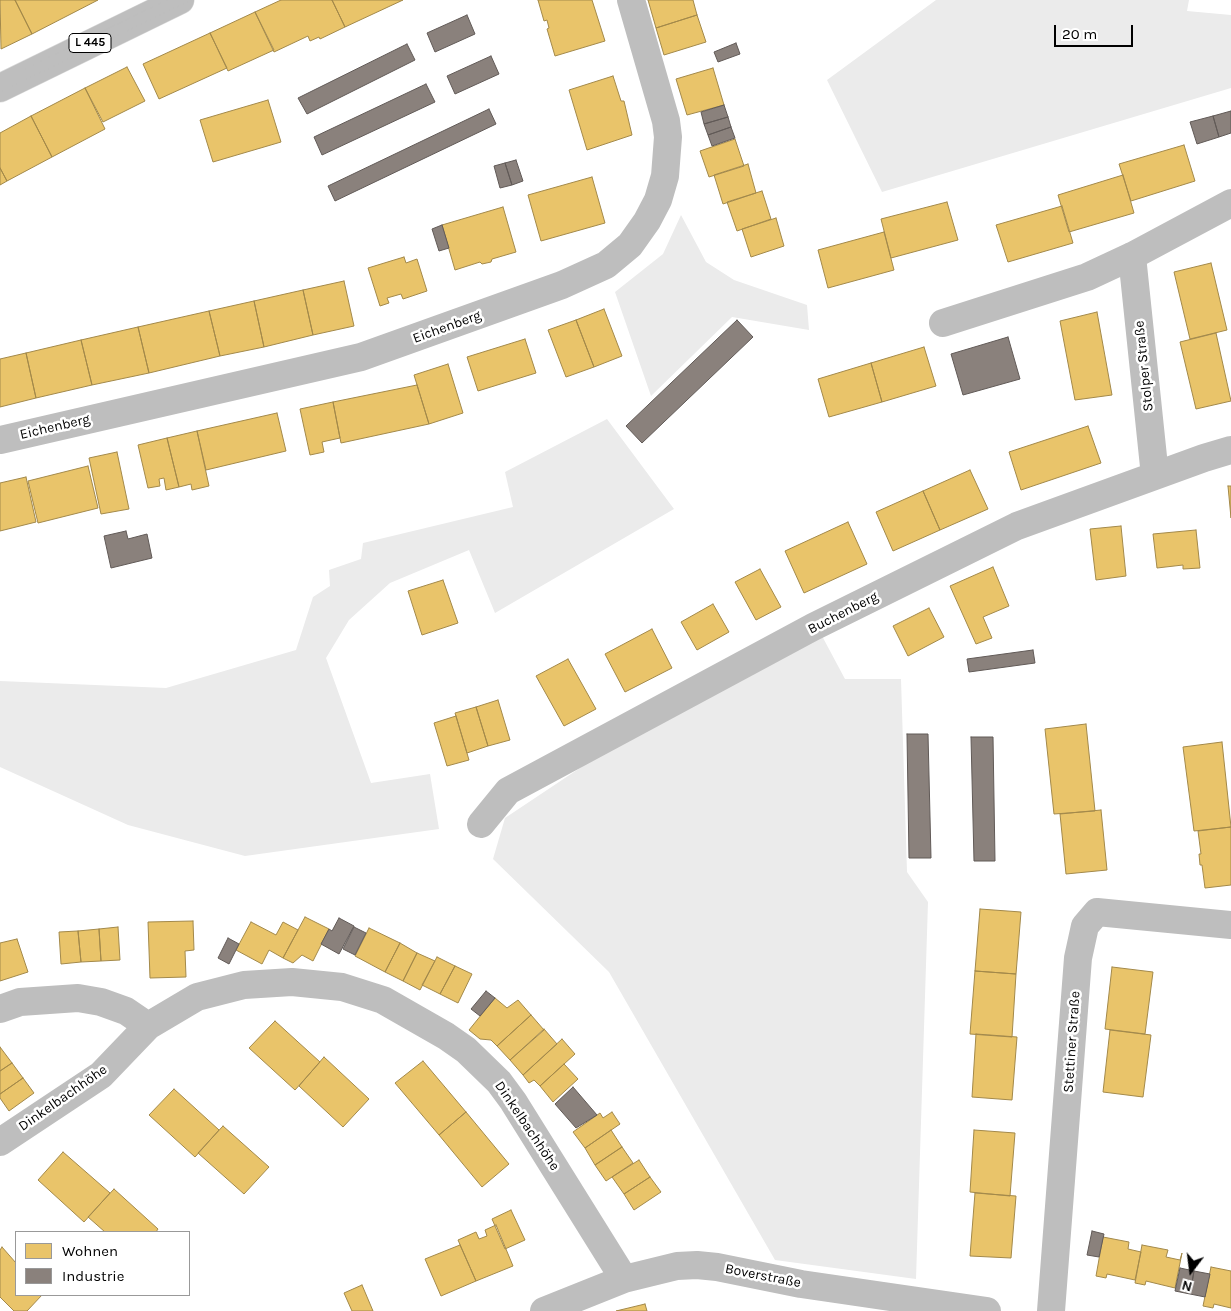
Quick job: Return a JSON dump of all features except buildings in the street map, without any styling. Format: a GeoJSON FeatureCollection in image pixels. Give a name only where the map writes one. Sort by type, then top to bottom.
{"type":"FeatureCollection","features":[{"type":"Feature","properties":{"kind":"street","name":"L 445"},"geometry":{"type":"LineString","coordinates":[[0,88],[180,0]]}},
{"type":"Feature","properties":{"kind":"street","name":"Eichenberg"},"geometry":{"type":"LineString","coordinates":[[0,440],[361,357],[562,285],[606,266],[630,245],[647,222],[658,200],[666,176],[668,137],[666,121],[631,0]]}},
{"type":"Feature","properties":{"kind":"street"},"geometry":{"type":"LineString","coordinates":[[943,323],[1087,277],[1136,254],[1231,203]]}},
{"type":"Feature","properties":{"kind":"street","name":"Stolper Straße"},"geometry":{"type":"LineString","coordinates":[[1136,254],[1155,476]]}},
{"type":"Feature","properties":{"kind":"street","name":"Buchenberg"},"geometry":{"type":"LineString","coordinates":[[481,824],[508,791],[813,628],[1018,526],[1204,458],[1231,450]]}},
{"type":"Feature","properties":{"kind":"street","name":"Stettiner Straße"},"geometry":{"type":"LineString","coordinates":[[1051,1311],[1078,958],[1085,926],[1097,912],[1231,925]]}},
{"type":"Feature","properties":{"kind":"street","name":"Dinkelbachhöhe"},"geometry":{"type":"LineString","coordinates":[[0,1142],[101,1075],[148,1026],[197,997],[244,986],[292,982],[342,987],[363,993],[416,1018],[466,1050],[499,1082],[514,1101],[624,1279]]}},
{"type":"Feature","properties":{"kind":"street"},"geometry":{"type":"LineString","coordinates":[[0,1009],[20,1002],[78,998],[101,1002],[126,1011],[148,1026]]}},
{"type":"Feature","properties":{"kind":"street","name":"Boverstraße"},"geometry":{"type":"LineString","coordinates":[[544,1311],[624,1279],[677,1266],[697,1265],[718,1267],[801,1284],[987,1311]]}},
{"type":"Feature","properties":{"kind":"shaded area"},"geometry":{"type":"Polygon","coordinates":[[[936,0],[1189,0],[1187,11],[1231,15],[1231,88],[882,192],[827,80],[936,0]]]}},
{"type":"Feature","properties":{"kind":"shaded area"},"geometry":{"type":"Polygon","coordinates":[[[681,215],[706,262],[734,280],[807,305],[809,330],[732,317],[651,396],[615,292],[663,254],[681,215]]]}},
{"type":"Feature","properties":{"kind":"shaded area"},"geometry":{"type":"Polygon","coordinates":[[[607,419],[674,509],[495,613],[469,550],[390,583],[349,620],[326,658],[371,783],[430,774],[439,829],[245,856],[128,825],[0,767],[0,681],[166,688],[296,650],[313,597],[330,586],[329,570],[361,559],[363,543],[513,507],[505,472],[607,419]]]}},
{"type":"Feature","properties":{"kind":"shaded area"},"geometry":{"type":"Polygon","coordinates":[[[822,636],[845,679],[901,679],[907,872],[928,902],[916,1279],[775,1260],[609,972],[493,859],[505,818],[604,752],[822,636]]]}},
{"type":"Feature","properties":{"kind":"tram line"},"geometry":{"type":"LineString","coordinates":[[0,81],[167,0]]}},
{"type":"Feature","properties":{"kind":"tram line"},"geometry":{"type":"LineString","coordinates":[[0,92],[191,0]]}}]}
